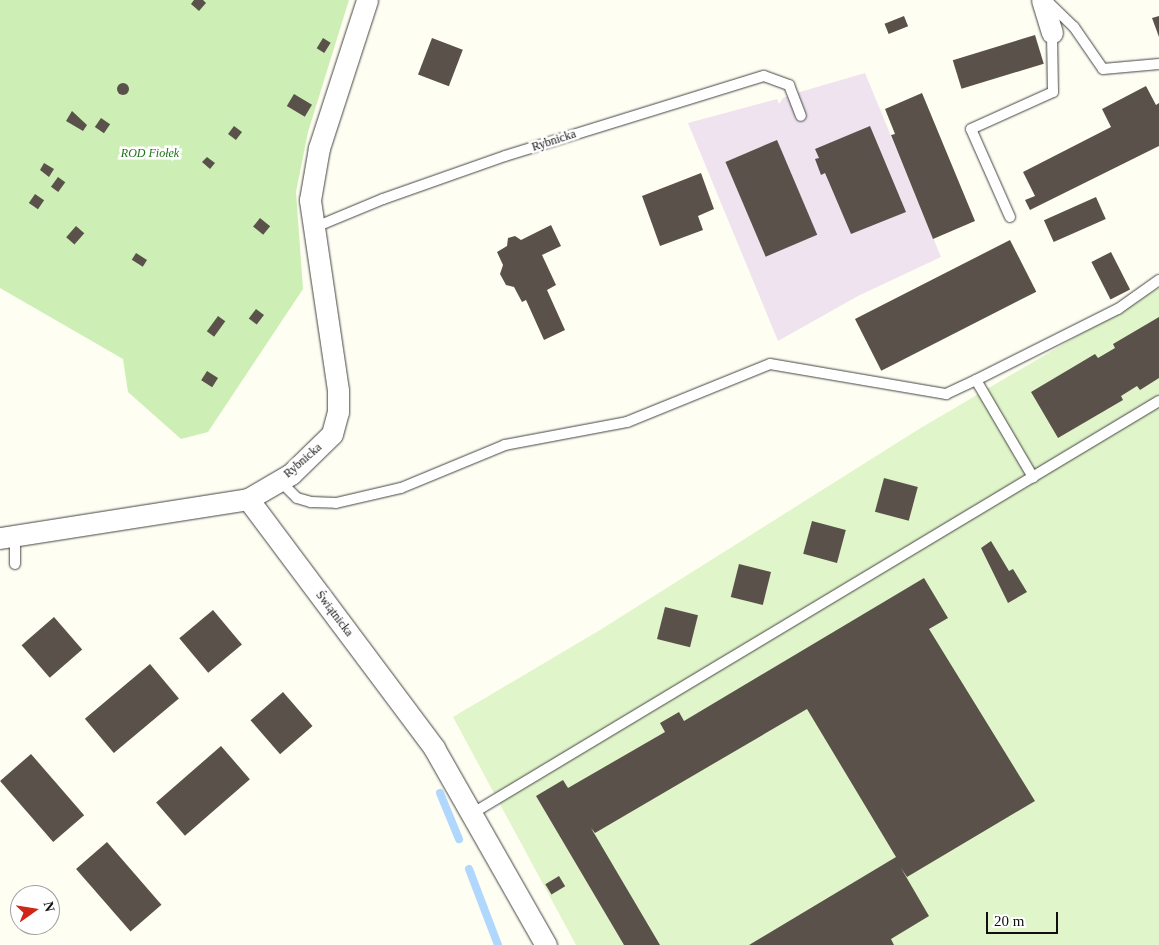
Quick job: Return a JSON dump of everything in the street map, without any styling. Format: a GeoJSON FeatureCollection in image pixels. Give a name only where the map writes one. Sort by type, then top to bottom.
{"type":"FeatureCollection","features":[{"type":"Feature","properties":{"kind":"street","name":"Rybnicka"},"geometry":{"type":"LineString","coordinates":[[248,499],[280,481],[313,454],[332,434],[338,412],[338,390],[312,228],[310,200],[317,155],[367,0]]}},
{"type":"Feature","properties":{"kind":"street"},"geometry":{"type":"LineString","coordinates":[[1044,0],[1052,33]]}},
{"type":"Feature","properties":{"kind":"street"},"geometry":{"type":"LineString","coordinates":[[8,538],[248,499]]}},
{"type":"Feature","properties":{"kind":"street","name":"Świątnicka"},"geometry":{"type":"LineString","coordinates":[[248,499],[434,748],[546,945]]}},
{"type":"Feature","properties":{"kind":"lane"},"geometry":{"type":"LineString","coordinates":[[1044,0],[1074,27],[1103,69],[1159,64]]}},
{"type":"Feature","properties":{"kind":"lane"},"geometry":{"type":"LineString","coordinates":[[1010,217],[971,129],[1053,92],[1052,33]]}},
{"type":"Feature","properties":{"kind":"lane","name":"Rybnicka"},"geometry":{"type":"LineString","coordinates":[[312,228],[383,199],[505,156],[764,76],[789,85],[801,116]]}},
{"type":"Feature","properties":{"kind":"lane"},"geometry":{"type":"LineString","coordinates":[[280,481],[297,498],[311,502],[336,503],[401,488],[505,445],[627,422],[770,364],[946,394],[1118,309],[1159,280]]}},
{"type":"Feature","properties":{"kind":"lane"},"geometry":{"type":"LineString","coordinates":[[976,380],[1033,477]]}},
{"type":"Feature","properties":{"kind":"lane"},"geometry":{"type":"LineString","coordinates":[[473,814],[1159,402]]}},
{"type":"Feature","properties":{"kind":"lane"},"geometry":{"type":"LineString","coordinates":[[8,538],[15,564]]}},
{"type":"Feature","properties":{"kind":"shaded area"},"geometry":{"type":"Polygon","coordinates":[[[865,73],[941,257],[858,296],[778,341],[688,123],[777,99],[779,104],[783,98],[793,94],[865,73]]]}},
{"type":"Feature","properties":{"kind":"green space","name":"ROD Fiołek"},"geometry":{"type":"Polygon","coordinates":[[[0,0],[349,0],[308,132],[296,192],[303,289],[208,432],[181,439],[128,392],[123,359],[0,288],[0,0]]]}},
{"type":"Feature","properties":{"kind":"green space"},"geometry":{"type":"Polygon","coordinates":[[[1159,288],[1159,945],[576,945],[453,717],[600,630],[919,429],[1159,288]]]}},
{"type":"Feature","properties":{"kind":"building"},"geometry":{"type":"Polygon","coordinates":[[[194,0],[203,0],[206,3],[199,11],[191,4],[194,0]]]}},
{"type":"Feature","properties":{"kind":"building"},"geometry":{"type":"Polygon","coordinates":[[[904,16],[908,26],[889,34],[885,24],[904,16]]]}},
{"type":"Feature","properties":{"kind":"building"},"geometry":{"type":"Polygon","coordinates":[[[1159,16],[1159,37],[1152,18],[1159,16]]]}},
{"type":"Feature","properties":{"kind":"building"},"geometry":{"type":"Polygon","coordinates":[[[1035,35],[1044,64],[962,89],[953,60],[1035,35]]]}},
{"type":"Feature","properties":{"kind":"building"},"geometry":{"type":"Polygon","coordinates":[[[323,38],[331,43],[324,53],[317,48],[323,38]]]}},
{"type":"Feature","properties":{"kind":"building"},"geometry":{"type":"Polygon","coordinates":[[[432,38],[463,50],[449,86],[418,74],[432,38]]]}},
{"type":"Feature","properties":{"kind":"building"},"geometry":{"type":"Polygon","coordinates":[[[121,83],[125,83],[129,89],[125,95],[121,95],[117,91],[117,87],[121,83]]]}},
{"type":"Feature","properties":{"kind":"building"},"geometry":{"type":"Polygon","coordinates":[[[1146,86],[1156,105],[1159,103],[1159,146],[1030,210],[1025,200],[1035,196],[1023,172],[1111,127],[1102,109],[1146,86]]]}},
{"type":"Feature","properties":{"kind":"building"},"geometry":{"type":"Polygon","coordinates":[[[922,93],[975,221],[933,239],[891,135],[895,134],[885,109],[922,93]]]}},
{"type":"Feature","properties":{"kind":"building"},"geometry":{"type":"Polygon","coordinates":[[[294,94],[312,105],[305,117],[287,106],[294,94]]]}},
{"type":"Feature","properties":{"kind":"building"},"geometry":{"type":"Polygon","coordinates":[[[72,111],[87,125],[83,131],[66,121],[72,111]]]}},
{"type":"Feature","properties":{"kind":"building"},"geometry":{"type":"Polygon","coordinates":[[[101,118],[110,124],[104,133],[95,127],[101,118]]]}},
{"type":"Feature","properties":{"kind":"building"},"geometry":{"type":"Polygon","coordinates":[[[234,126],[242,132],[236,140],[228,134],[234,126]]]}},
{"type":"Feature","properties":{"kind":"building"},"geometry":{"type":"Polygon","coordinates":[[[870,126],[906,212],[851,234],[825,173],[821,175],[815,159],[819,158],[815,149],[870,126]]]}},
{"type":"Feature","properties":{"kind":"building"},"geometry":{"type":"Polygon","coordinates":[[[777,140],[817,235],[766,257],[725,162],[777,140]]]}},
{"type":"Feature","properties":{"kind":"building"},"geometry":{"type":"Polygon","coordinates":[[[207,157],[215,163],[210,169],[202,162],[207,157]]]}},
{"type":"Feature","properties":{"kind":"building"},"geometry":{"type":"Polygon","coordinates":[[[44,163],[54,169],[49,177],[40,170],[44,163]]]}},
{"type":"Feature","properties":{"kind":"building"},"geometry":{"type":"Polygon","coordinates":[[[701,173],[714,209],[698,216],[703,230],[660,246],[642,196],[701,173]]]}},
{"type":"Feature","properties":{"kind":"building"},"geometry":{"type":"Polygon","coordinates":[[[58,177],[65,182],[58,192],[51,187],[58,177]]]}},
{"type":"Feature","properties":{"kind":"building"},"geometry":{"type":"Polygon","coordinates":[[[35,194],[44,200],[38,209],[29,203],[35,194]]]}},
{"type":"Feature","properties":{"kind":"building"},"geometry":{"type":"Polygon","coordinates":[[[1096,197],[1106,219],[1054,242],[1044,220],[1096,197]]]}},
{"type":"Feature","properties":{"kind":"building"},"geometry":{"type":"Polygon","coordinates":[[[260,218],[270,226],[263,235],[253,227],[260,218]]]}},
{"type":"Feature","properties":{"kind":"building"},"geometry":{"type":"Polygon","coordinates":[[[551,225],[561,246],[542,255],[556,285],[547,290],[565,330],[544,340],[526,300],[522,302],[514,287],[506,285],[500,274],[503,265],[497,252],[507,246],[508,238],[515,236],[521,240],[551,225]]]}},
{"type":"Feature","properties":{"kind":"building"},"geometry":{"type":"Polygon","coordinates":[[[76,226],[84,233],[74,245],[66,237],[76,226]]]}},
{"type":"Feature","properties":{"kind":"building"},"geometry":{"type":"Polygon","coordinates":[[[1010,240],[1036,292],[881,371],[855,319],[1010,240]]]}},
{"type":"Feature","properties":{"kind":"building"},"geometry":{"type":"Polygon","coordinates":[[[1111,252],[1130,289],[1110,299],[1091,262],[1111,252]]]}},
{"type":"Feature","properties":{"kind":"building"},"geometry":{"type":"Polygon","coordinates":[[[136,253],[147,260],[143,267],[132,260],[136,253]]]}},
{"type":"Feature","properties":{"kind":"building"},"geometry":{"type":"Polygon","coordinates":[[[256,309],[264,315],[257,325],[249,319],[256,309]]]}},
{"type":"Feature","properties":{"kind":"building"},"geometry":{"type":"Polygon","coordinates":[[[218,316],[225,321],[214,337],[207,331],[218,316]]]}},
{"type":"Feature","properties":{"kind":"building"},"geometry":{"type":"Polygon","coordinates":[[[1159,317],[1159,378],[1140,390],[1137,386],[1121,396],[1123,400],[1058,438],[1031,392],[1095,354],[1098,358],[1115,348],[1113,344],[1159,317]]]}},
{"type":"Feature","properties":{"kind":"building"},"geometry":{"type":"Polygon","coordinates":[[[207,371],[218,378],[212,387],[201,380],[207,371]]]}},
{"type":"Feature","properties":{"kind":"building"},"geometry":{"type":"Polygon","coordinates":[[[884,478],[918,487],[909,521],[875,512],[884,478]]]}},
{"type":"Feature","properties":{"kind":"building"},"geometry":{"type":"Polygon","coordinates":[[[812,521],[846,530],[837,563],[803,554],[812,521]]]}},
{"type":"Feature","properties":{"kind":"building"},"geometry":{"type":"Polygon","coordinates":[[[991,541],[1009,571],[1013,569],[1027,592],[1008,603],[981,548],[991,541]]]}},
{"type":"Feature","properties":{"kind":"building"},"geometry":{"type":"Polygon","coordinates":[[[739,564],[771,572],[763,605],[731,597],[739,564]]]}},
{"type":"Feature","properties":{"kind":"building"},"geometry":{"type":"Polygon","coordinates":[[[924,578],[948,618],[929,629],[1035,801],[907,877],[901,868],[929,916],[891,939],[894,945],[749,945],[896,857],[807,709],[595,833],[591,828],[660,945],[624,945],[536,796],[563,780],[568,788],[665,732],[660,723],[679,712],[684,721],[924,578]]]}},
{"type":"Feature","properties":{"kind":"building"},"geometry":{"type":"Polygon","coordinates":[[[665,607],[698,615],[690,647],[657,639],[665,607]]]}},
{"type":"Feature","properties":{"kind":"building"},"geometry":{"type":"Polygon","coordinates":[[[213,610],[242,644],[208,673],[179,638],[213,610]]]}},
{"type":"Feature","properties":{"kind":"building"},"geometry":{"type":"Polygon","coordinates":[[[54,617],[82,649],[50,678],[22,645],[54,617]]]}},
{"type":"Feature","properties":{"kind":"building"},"geometry":{"type":"Polygon","coordinates":[[[150,664],[179,698],[114,753],[85,719],[150,664]]]}},
{"type":"Feature","properties":{"kind":"building"},"geometry":{"type":"Polygon","coordinates":[[[283,692],[313,726],[280,754],[251,720],[283,692]]]}},
{"type":"Feature","properties":{"kind":"building"},"geometry":{"type":"Polygon","coordinates":[[[221,746],[250,779],[185,836],[156,802],[221,746]]]}},
{"type":"Feature","properties":{"kind":"building"},"geometry":{"type":"Polygon","coordinates":[[[31,754],[84,815],[53,842],[0,781],[31,754]]]}},
{"type":"Feature","properties":{"kind":"building"},"geometry":{"type":"Polygon","coordinates":[[[107,842],[161,905],[131,932],[76,869],[107,842]]]}},
{"type":"Feature","properties":{"kind":"building"},"geometry":{"type":"Polygon","coordinates":[[[559,876],[565,886],[551,895],[545,884],[559,876]]]}},
{"type":"Feature","properties":{"kind":"waterway"},"geometry":{"type":"LineString","coordinates":[[440,793],[459,839]]}},
{"type":"Feature","properties":{"kind":"waterway"},"geometry":{"type":"LineString","coordinates":[[469,869],[498,945]]}}]}
